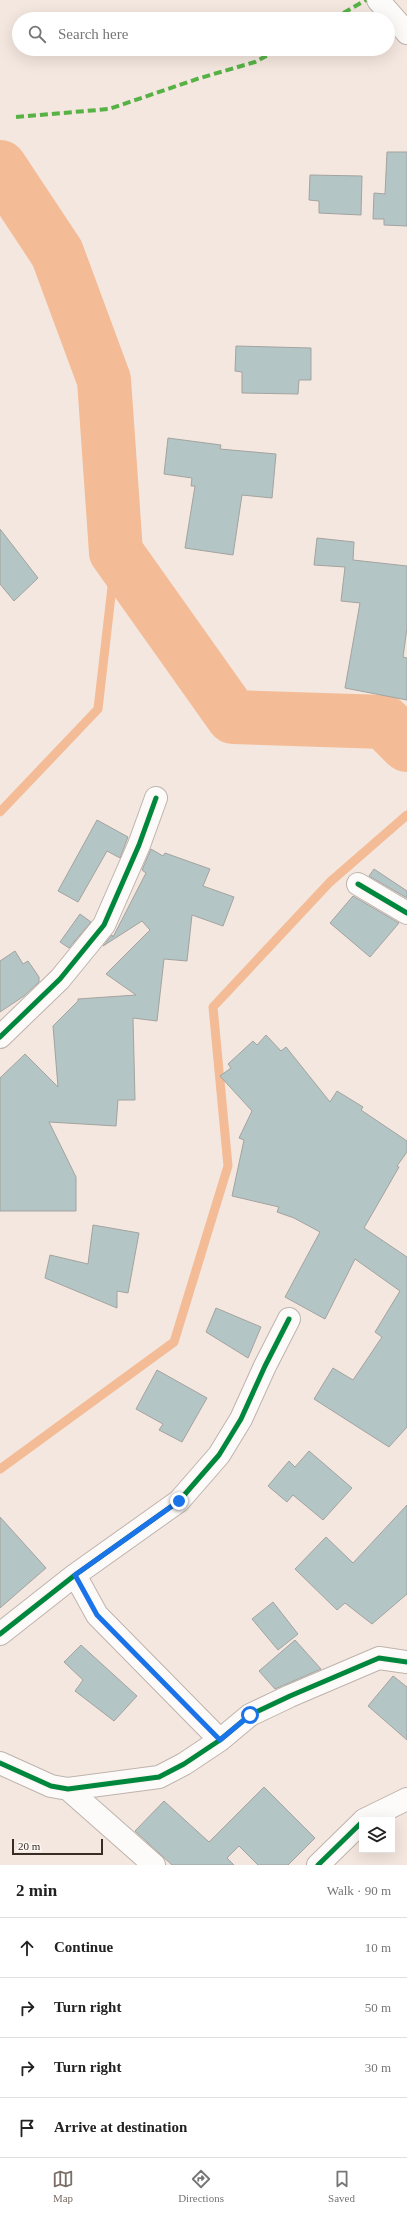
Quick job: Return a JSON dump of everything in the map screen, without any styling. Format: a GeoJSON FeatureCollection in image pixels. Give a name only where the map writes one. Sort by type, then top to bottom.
{"type":"FeatureCollection","features":[{"type":"Feature","properties":{"kind":"street"},"geometry":{"type":"LineString","coordinates":[[378,0],[389,12]]}},
{"type":"Feature","properties":{"kind":"street"},"geometry":{"type":"LineString","coordinates":[[395,19],[407,33]]}},
{"type":"Feature","properties":{"kind":"street"},"geometry":{"type":"LineString","coordinates":[[0,1037],[60,979],[104,925],[136,852],[156,798]]}},
{"type":"Feature","properties":{"kind":"street"},"geometry":{"type":"LineString","coordinates":[[358,884],[407,913]]}},
{"type":"Feature","properties":{"kind":"street"},"geometry":{"type":"LineString","coordinates":[[0,1634],[75,1575],[179,1501],[219,1455],[241,1419],[265,1366],[289,1319]]}},
{"type":"Feature","properties":{"kind":"street"},"geometry":{"type":"LineString","coordinates":[[75,1575],[97,1615],[220,1740]]}},
{"type":"Feature","properties":{"kind":"street"},"geometry":{"type":"LineString","coordinates":[[0,1763],[51,1786],[68,1789],[159,1777],[184,1764],[220,1740],[250,1715],[379,1658],[407,1662]]}},
{"type":"Feature","properties":{"kind":"street"},"geometry":{"type":"LineString","coordinates":[[68,1789],[154,1865]]}},
{"type":"Feature","properties":{"kind":"street"},"geometry":{"type":"LineString","coordinates":[[371,1817],[407,1799]]}},
{"type":"Feature","properties":{"kind":"street"},"geometry":{"type":"LineString","coordinates":[[318,1865],[359,1825]]}},
{"type":"Feature","properties":{"kind":"building"},"geometry":{"type":"Polygon","coordinates":[[[387,152],[407,152],[407,226],[384,225],[384,219],[373,219],[374,193],[385,194],[387,152]]]}},
{"type":"Feature","properties":{"kind":"building"},"geometry":{"type":"Polygon","coordinates":[[[310,175],[362,176],[361,215],[319,213],[319,201],[309,200],[310,175]]]}},
{"type":"Feature","properties":{"kind":"building"},"geometry":{"type":"Polygon","coordinates":[[[236,346],[311,348],[311,380],[299,380],[298,394],[242,393],[242,372],[235,371],[236,346]]]}},
{"type":"Feature","properties":{"kind":"building"},"geometry":{"type":"Polygon","coordinates":[[[168,438],[221,445],[220,449],[276,454],[272,498],[242,495],[233,555],[185,548],[195,486],[191,486],[192,478],[164,474],[168,438]]]}},
{"type":"Feature","properties":{"kind":"building"},"geometry":{"type":"Polygon","coordinates":[[[0,529],[38,578],[14,601],[0,584],[0,529]]]}},
{"type":"Feature","properties":{"kind":"building"},"geometry":{"type":"Polygon","coordinates":[[[317,538],[354,542],[353,560],[407,566],[407,628],[403,657],[407,658],[407,700],[345,688],[360,603],[341,601],[345,567],[314,565],[317,538]]]}},
{"type":"Feature","properties":{"kind":"building"},"geometry":{"type":"Polygon","coordinates":[[[97,820],[128,837],[120,858],[107,851],[78,902],[58,891],[97,820]]]}},
{"type":"Feature","properties":{"kind":"building"},"geometry":{"type":"Polygon","coordinates":[[[151,849],[163,856],[165,853],[210,869],[203,886],[234,897],[223,926],[192,915],[187,961],[164,959],[157,1021],[133,1018],[135,1100],[118,1100],[116,1126],[49,1122],[76,1177],[76,1211],[0,1211],[0,1078],[25,1054],[58,1087],[53,1026],[78,1001],[78,999],[136,995],[106,974],[150,930],[142,921],[103,946],[112,935],[113,937],[146,873],[142,870],[151,849]]]}},
{"type":"Feature","properties":{"kind":"building"},"geometry":{"type":"Polygon","coordinates":[[[374,869],[407,891],[407,898],[369,876],[374,869]]]}},
{"type":"Feature","properties":{"kind":"building"},"geometry":{"type":"Polygon","coordinates":[[[353,896],[399,923],[370,957],[330,923],[353,896]]]}},
{"type":"Feature","properties":{"kind":"building"},"geometry":{"type":"Polygon","coordinates":[[[80,914],[91,922],[69,948],[60,942],[80,914]]]}},
{"type":"Feature","properties":{"kind":"building"},"geometry":{"type":"Polygon","coordinates":[[[15,951],[23,964],[28,961],[39,977],[39,982],[24,996],[0,1012],[0,961],[15,951]]]}},
{"type":"Feature","properties":{"kind":"building"},"geometry":{"type":"Polygon","coordinates":[[[266,1035],[281,1051],[286,1047],[330,1102],[337,1091],[363,1107],[361,1110],[407,1141],[407,1152],[397,1166],[399,1167],[364,1228],[407,1257],[407,1427],[389,1447],[314,1399],[333,1368],[353,1380],[382,1337],[375,1332],[400,1291],[355,1259],[325,1319],[285,1297],[320,1232],[294,1218],[277,1212],[279,1207],[232,1196],[244,1140],[239,1138],[252,1111],[220,1076],[231,1068],[228,1064],[253,1041],[257,1045],[266,1035]]]}},
{"type":"Feature","properties":{"kind":"building"},"geometry":{"type":"Polygon","coordinates":[[[93,1225],[139,1233],[128,1293],[117,1291],[117,1308],[45,1278],[50,1255],[88,1264],[93,1225]]]}},
{"type":"Feature","properties":{"kind":"building"},"geometry":{"type":"Polygon","coordinates":[[[216,1308],[261,1327],[248,1358],[206,1332],[216,1308]]]}},
{"type":"Feature","properties":{"kind":"building"},"geometry":{"type":"Polygon","coordinates":[[[157,1370],[207,1398],[182,1442],[159,1430],[163,1424],[136,1409],[157,1370]]]}},
{"type":"Feature","properties":{"kind":"building"},"geometry":{"type":"Polygon","coordinates":[[[309,1451],[352,1488],[323,1520],[293,1495],[287,1502],[268,1486],[289,1461],[295,1467],[309,1451]]]}},
{"type":"Feature","properties":{"kind":"building"},"geometry":{"type":"Polygon","coordinates":[[[407,1505],[407,1594],[372,1624],[345,1603],[337,1610],[295,1569],[326,1537],[353,1563],[407,1505]]]}},
{"type":"Feature","properties":{"kind":"building"},"geometry":{"type":"Polygon","coordinates":[[[0,1517],[46,1568],[0,1608],[0,1517]]]}},
{"type":"Feature","properties":{"kind":"building"},"geometry":{"type":"Polygon","coordinates":[[[273,1602],[298,1634],[278,1650],[252,1619],[273,1602]]]}},
{"type":"Feature","properties":{"kind":"building"},"geometry":{"type":"Polygon","coordinates":[[[295,1640],[321,1669],[275,1689],[259,1671],[295,1640]]]}},
{"type":"Feature","properties":{"kind":"building"},"geometry":{"type":"Polygon","coordinates":[[[81,1645],[137,1696],[114,1721],[75,1691],[83,1680],[64,1662],[81,1645]]]}},
{"type":"Feature","properties":{"kind":"building"},"geometry":{"type":"Polygon","coordinates":[[[393,1676],[407,1687],[407,1740],[368,1706],[393,1676]]]}},
{"type":"Feature","properties":{"kind":"building"},"geometry":{"type":"Polygon","coordinates":[[[264,1787],[315,1838],[288,1865],[258,1865],[239,1846],[227,1858],[234,1865],[172,1865],[135,1831],[164,1801],[209,1842],[264,1787]]]}},
{"type":"Feature","properties":{"kind":"waterway"},"geometry":{"type":"LineString","coordinates":[[0,167],[57,253],[104,380],[116,552],[233,717],[384,722],[407,745]]}},
{"type":"Feature","properties":{"kind":"waterway"},"geometry":{"type":"LineString","coordinates":[[0,812],[98,709],[116,552]]}},
{"type":"Feature","properties":{"kind":"waterway"},"geometry":{"type":"LineString","coordinates":[[0,1469],[174,1342],[228,1166],[213,1007],[330,882],[407,815]]}},
{"type":"Feature","properties":{"kind":"marked path"},"geometry":{"type":"LineString","coordinates":[[345,12],[366,0]]}},
{"type":"Feature","properties":{"kind":"marked path"},"geometry":{"type":"LineString","coordinates":[[16,117],[109,109],[200,78],[255,62],[266,56]]}},
{"type":"Feature","properties":{"kind":"cycle path"},"geometry":{"type":"LineString","coordinates":[[0,1037],[60,979],[104,925],[139,845],[156,798]]}},
{"type":"Feature","properties":{"kind":"cycle path"},"geometry":{"type":"LineString","coordinates":[[358,884],[407,913]]}},
{"type":"Feature","properties":{"kind":"cycle path"},"geometry":{"type":"LineString","coordinates":[[0,1634],[75,1575],[179,1501],[219,1455],[241,1419],[265,1366],[289,1319]]}},
{"type":"Feature","properties":{"kind":"cycle path"},"geometry":{"type":"LineString","coordinates":[[0,1763],[51,1786],[68,1789],[159,1777],[184,1764],[220,1740],[250,1715],[290,1696],[379,1658],[407,1662]]}},
{"type":"Feature","properties":{"kind":"cycle path"},"geometry":{"type":"LineString","coordinates":[[318,1865],[359,1825]]}},
{"type":"Feature","properties":{"kind":"route"},"geometry":{"type":"LineString","coordinates":[[179,1501],[75,1575],[97,1615],[148,1665],[220,1740],[250,1715]]}}]}
